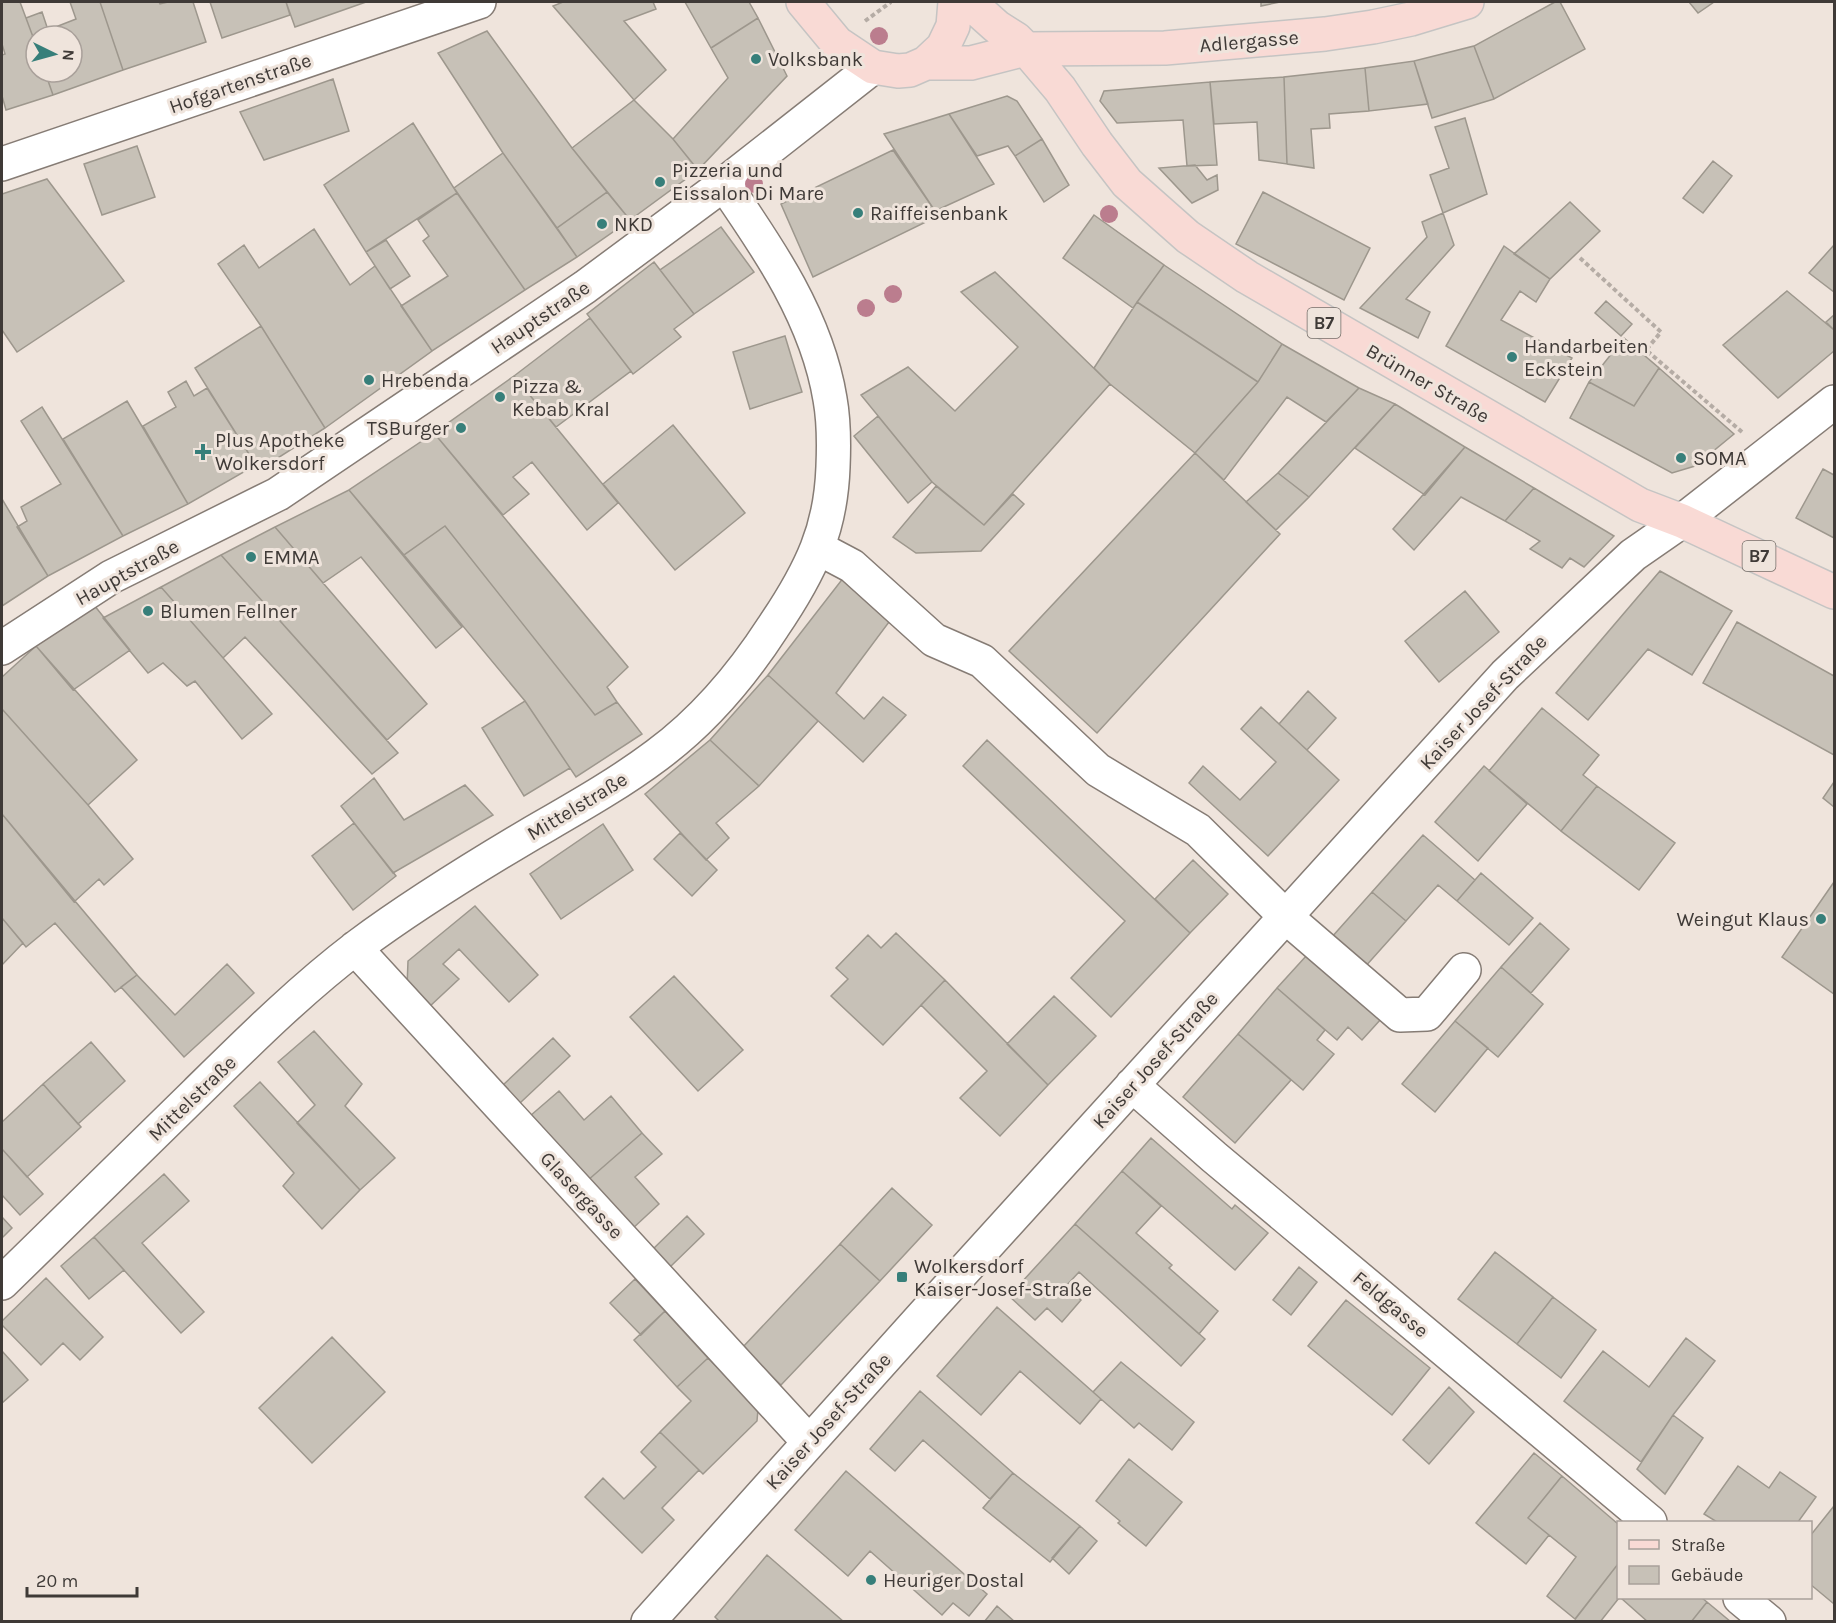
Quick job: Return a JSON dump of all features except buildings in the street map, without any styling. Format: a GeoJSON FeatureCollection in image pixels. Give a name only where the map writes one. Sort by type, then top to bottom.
{"type":"FeatureCollection","features":[{"type":"Feature","properties":{"kind":"main road"},"geometry":{"type":"LineString","coordinates":[[803,2],[837,43],[873,67]]}},
{"type":"Feature","properties":{"kind":"main road"},"geometry":{"type":"LineString","coordinates":[[926,63],[943,47],[953,26],[955,2]]}},
{"type":"Feature","properties":{"kind":"main road","name":"B7"},"geometry":{"type":"LineString","coordinates":[[969,2],[1026,49]]}},
{"type":"Feature","properties":{"kind":"main road","name":"Adlergasse"},"geometry":{"type":"LineString","coordinates":[[873,67],[910,70],[926,63],[971,63],[1026,49],[1165,48],[1324,34],[1411,20],[1467,2]]}},
{"type":"Feature","properties":{"kind":"main road","name":"Brünner Straße"},"geometry":{"type":"LineString","coordinates":[[1026,49],[1060,89],[1127,183],[1188,237],[1247,277],[1640,505],[1682,521],[1834,592]]}},
{"type":"Feature","properties":{"kind":"street","name":"Hofgartenstraße"},"geometry":{"type":"LineString","coordinates":[[2,164],[479,2]]}},
{"type":"Feature","properties":{"kind":"street","name":"Hauptstraße"},"geometry":{"type":"LineString","coordinates":[[2,648],[111,577],[278,494],[585,287],[724,184],[873,67]]}},
{"type":"Feature","properties":{"kind":"street","name":"Mittelstraße"},"geometry":{"type":"LineString","coordinates":[[2,1283],[281,1010],[355,948],[421,900],[622,779],[658,754],[688,730],[743,669],[765,640],[801,584],[818,548],[832,487],[834,439],[830,398],[819,355],[802,312],[776,261],[724,184]]}},
{"type":"Feature","properties":{"kind":"street","name":"Kaiser Josef-Straße"},"geometry":{"type":"LineString","coordinates":[[648,1622],[1505,675],[1633,555],[1682,521],[1834,402]]}},
{"type":"Feature","properties":{"kind":"street"},"geometry":{"type":"LineString","coordinates":[[818,548],[852,566],[934,640],[982,661],[1098,770],[1198,830],[1286,917],[1400,1015],[1426,1014],[1464,970]]}},
{"type":"Feature","properties":{"kind":"street","name":"Glasergasse"},"geometry":{"type":"LineString","coordinates":[[355,948],[809,1442]]}},
{"type":"Feature","properties":{"kind":"street","name":"Feldgasse"},"geometry":{"type":"LineString","coordinates":[[1132,1085],[1214,1157],[1649,1521]]}},
{"type":"Feature","properties":{"kind":"street"},"geometry":{"type":"LineString","coordinates":[[1741,1599],[1769,1622]]}},
{"type":"Feature","properties":{"kind":"path"},"geometry":{"type":"LineString","coordinates":[[1580,258],[1661,332],[1646,350],[1767,454]]}},
{"type":"Feature","properties":{"kind":"place","name":"Volksbank"},"geometry":{"type":"Point","coordinates":[756,59]}},
{"type":"Feature","properties":{"kind":"place","name":"Pizzeria und Eissalon Di Mare"},"geometry":{"type":"Point","coordinates":[660,182]}},
{"type":"Feature","properties":{"kind":"place","name":"Raiffeisenbank"},"geometry":{"type":"Point","coordinates":[858,213]}},
{"type":"Feature","properties":{"kind":"place","name":"NKD"},"geometry":{"type":"Point","coordinates":[602,224]}},
{"type":"Feature","properties":{"kind":"place","name":"Handarbeiten Eckstein"},"geometry":{"type":"Point","coordinates":[1512,357]}},
{"type":"Feature","properties":{"kind":"place","name":"Hrebenda"},"geometry":{"type":"Point","coordinates":[369,380]}},
{"type":"Feature","properties":{"kind":"place","name":"Pizza & Kebab Kral"},"geometry":{"type":"Point","coordinates":[500,397]}},
{"type":"Feature","properties":{"kind":"place","name":"TSBurger"},"geometry":{"type":"Point","coordinates":[461,428]}},
{"type":"Feature","properties":{"kind":"place","name":"Plus Apotheke Wolkersdorf"},"geometry":{"type":"Point","coordinates":[203,452]}},
{"type":"Feature","properties":{"kind":"place","name":"SOMA"},"geometry":{"type":"Point","coordinates":[1681,458]}},
{"type":"Feature","properties":{"kind":"place","name":"EMMA"},"geometry":{"type":"Point","coordinates":[251,557]}},
{"type":"Feature","properties":{"kind":"place","name":"Blumen Fellner"},"geometry":{"type":"Point","coordinates":[148,611]}},
{"type":"Feature","properties":{"kind":"place","name":"Weingut Klaus"},"geometry":{"type":"Point","coordinates":[1821,919]}},
{"type":"Feature","properties":{"kind":"place","name":"Wolkersdorf Kaiser-Josef-Straße"},"geometry":{"type":"Point","coordinates":[902,1277]}},
{"type":"Feature","properties":{"kind":"place","name":"Heuriger Dostal"},"geometry":{"type":"Point","coordinates":[871,1580]}}]}
